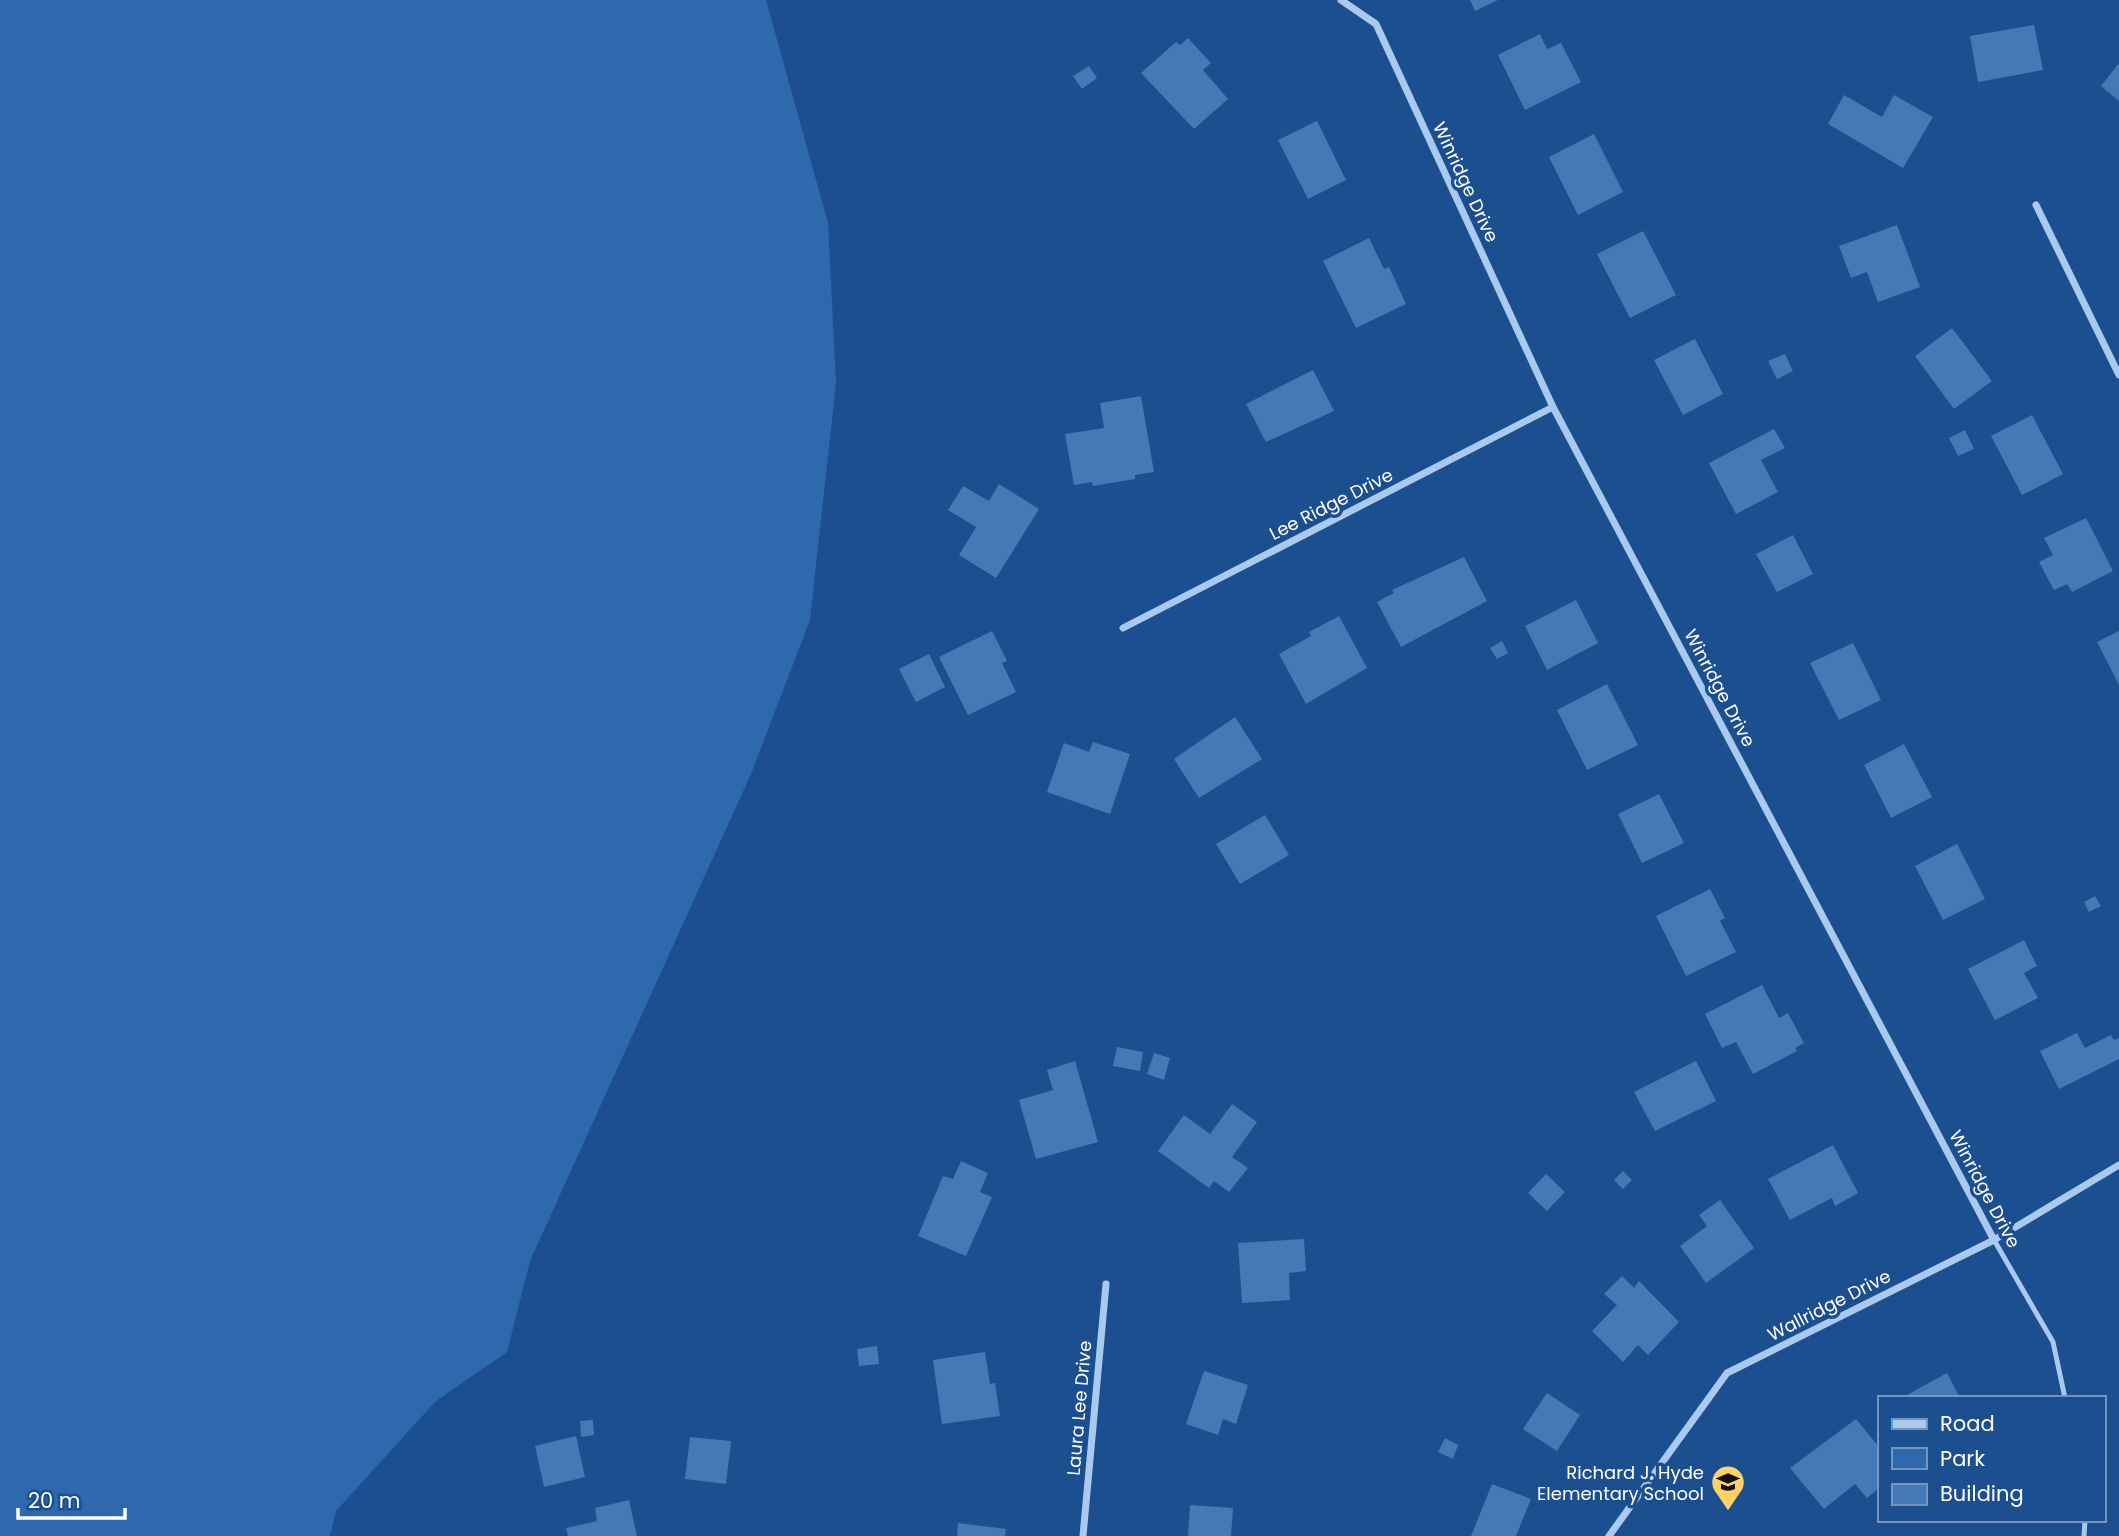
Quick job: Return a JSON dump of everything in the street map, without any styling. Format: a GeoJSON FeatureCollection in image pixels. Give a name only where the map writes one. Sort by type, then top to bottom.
{"type":"FeatureCollection","features":[{"type":"Feature","properties":{"kind":"street","name":"Winridge Drive"},"geometry":{"type":"LineString","coordinates":[[1341,0],[1376,24],[1553,407],[1994,1240]]}},
{"type":"Feature","properties":{"kind":"street"},"geometry":{"type":"LineString","coordinates":[[2036,205],[2119,375]]}},
{"type":"Feature","properties":{"kind":"street","name":"Lee Ridge Drive"},"geometry":{"type":"LineString","coordinates":[[1123,628],[1553,407]]}},
{"type":"Feature","properties":{"kind":"street","name":"Wallridge Drive"},"geometry":{"type":"LineString","coordinates":[[1609,1536],[1727,1373],[1994,1240],[2119,1165]]}},
{"type":"Feature","properties":{"kind":"street","name":"Laura Lee Drive"},"geometry":{"type":"LineString","coordinates":[[1083,1536],[1106,1284]]}},
{"type":"Feature","properties":{"kind":"lane","name":"Winridge Drive"},"geometry":{"type":"LineString","coordinates":[[1994,1240],[2053,1342],[2065,1396]]}},
{"type":"Feature","properties":{"kind":"green space"},"geometry":{"type":"Polygon","coordinates":[[[0,0],[766,0],[828,223],[836,383],[810,620],[751,774],[530,1261],[507,1352],[436,1401],[336,1511],[330,1536],[0,1536],[0,0]]]}},
{"type":"Feature","properties":{"kind":"building"},"geometry":{"type":"Polygon","coordinates":[[[1470,0],[1498,0],[1475,11],[1470,0]]]}},
{"type":"Feature","properties":{"kind":"building"},"geometry":{"type":"Polygon","coordinates":[[[2034,25],[2043,70],[1978,82],[1970,36],[2034,25]]]}},
{"type":"Feature","properties":{"kind":"building"},"geometry":{"type":"Polygon","coordinates":[[[1540,34],[1547,49],[1561,43],[1581,82],[1525,110],[1498,55],[1540,34]]]}},
{"type":"Feature","properties":{"kind":"building"},"geometry":{"type":"Polygon","coordinates":[[[1188,38],[1211,63],[1203,70],[1228,99],[1194,129],[1141,73],[1176,42],[1180,45],[1188,38]]]}},
{"type":"Feature","properties":{"kind":"building"},"geometry":{"type":"Polygon","coordinates":[[[2119,63],[2119,101],[2101,86],[2119,63]]]}},
{"type":"Feature","properties":{"kind":"building"},"geometry":{"type":"Polygon","coordinates":[[[1089,66],[1097,78],[1082,89],[1073,76],[1089,66]]]}},
{"type":"Feature","properties":{"kind":"building"},"geometry":{"type":"Polygon","coordinates":[[[1844,95],[1882,117],[1894,95],[1933,117],[1903,168],[1828,124],[1844,95]]]}},
{"type":"Feature","properties":{"kind":"building"},"geometry":{"type":"Polygon","coordinates":[[[1317,121],[1346,180],[1308,199],[1278,140],[1317,121]]]}},
{"type":"Feature","properties":{"kind":"building"},"geometry":{"type":"Polygon","coordinates":[[[1594,134],[1623,192],[1578,215],[1549,157],[1594,134]]]}},
{"type":"Feature","properties":{"kind":"building"},"geometry":{"type":"Polygon","coordinates":[[[1897,225],[1920,287],[1878,302],[1867,272],[1851,278],[1839,246],[1897,225]]]}},
{"type":"Feature","properties":{"kind":"building"},"geometry":{"type":"Polygon","coordinates":[[[1643,231],[1676,295],[1630,318],[1597,254],[1643,231]]]}},
{"type":"Feature","properties":{"kind":"building"},"geometry":{"type":"Polygon","coordinates":[[[1369,238],[1384,269],[1389,267],[1406,304],[1356,328],[1323,261],[1369,238]]]}},
{"type":"Feature","properties":{"kind":"building"},"geometry":{"type":"Polygon","coordinates":[[[1952,328],[1992,381],[1954,409],[1915,356],[1952,328]]]}},
{"type":"Feature","properties":{"kind":"building"},"geometry":{"type":"Polygon","coordinates":[[[1695,339],[1723,394],[1683,415],[1654,360],[1695,339]]]}},
{"type":"Feature","properties":{"kind":"building"},"geometry":{"type":"Polygon","coordinates":[[[1785,354],[1793,371],[1777,379],[1768,361],[1785,354]]]}},
{"type":"Feature","properties":{"kind":"building"},"geometry":{"type":"Polygon","coordinates":[[[1313,370],[1334,411],[1266,442],[1246,404],[1313,370]]]}},
{"type":"Feature","properties":{"kind":"building"},"geometry":{"type":"Polygon","coordinates":[[[1141,396],[1154,472],[1135,475],[1135,479],[1093,486],[1092,482],[1074,485],[1065,434],[1104,428],[1100,403],[1141,396]]]}},
{"type":"Feature","properties":{"kind":"building"},"geometry":{"type":"Polygon","coordinates":[[[2032,415],[2063,474],[2022,495],[1991,436],[2032,415]]]}},
{"type":"Feature","properties":{"kind":"building"},"geometry":{"type":"Polygon","coordinates":[[[1774,429],[1785,448],[1761,460],[1778,492],[1736,514],[1709,463],[1774,429]]]}},
{"type":"Feature","properties":{"kind":"building"},"geometry":{"type":"Polygon","coordinates":[[[1965,430],[1974,449],[1958,456],[1949,438],[1965,430]]]}},
{"type":"Feature","properties":{"kind":"building"},"geometry":{"type":"Polygon","coordinates":[[[999,484],[1039,509],[996,578],[959,555],[976,527],[948,510],[963,486],[989,501],[999,484]]]}},
{"type":"Feature","properties":{"kind":"building"},"geometry":{"type":"Polygon","coordinates":[[[2086,518],[2113,571],[2072,592],[2067,584],[2054,590],[2039,562],[2053,555],[2044,538],[2086,518]]]}},
{"type":"Feature","properties":{"kind":"building"},"geometry":{"type":"Polygon","coordinates":[[[1793,535],[1813,574],[1777,592],[1756,554],[1793,535]]]}},
{"type":"Feature","properties":{"kind":"building"},"geometry":{"type":"Polygon","coordinates":[[[1464,557],[1487,601],[1401,647],[1377,602],[1394,593],[1392,590],[1464,557]]]}},
{"type":"Feature","properties":{"kind":"building"},"geometry":{"type":"Polygon","coordinates":[[[1576,600],[1598,643],[1547,670],[1525,626],[1576,600]]]}},
{"type":"Feature","properties":{"kind":"building"},"geometry":{"type":"Polygon","coordinates":[[[1339,616],[1367,668],[1306,704],[1279,654],[1311,636],[1309,632],[1339,616]]]}},
{"type":"Feature","properties":{"kind":"building"},"geometry":{"type":"Polygon","coordinates":[[[992,631],[1007,661],[1002,663],[1016,692],[968,715],[939,657],[992,631]]]}},
{"type":"Feature","properties":{"kind":"building"},"geometry":{"type":"Polygon","coordinates":[[[2119,631],[2119,685],[2097,642],[2119,631]]]}},
{"type":"Feature","properties":{"kind":"building"},"geometry":{"type":"Polygon","coordinates":[[[1502,641],[1508,653],[1497,659],[1490,648],[1502,641]]]}},
{"type":"Feature","properties":{"kind":"building"},"geometry":{"type":"Polygon","coordinates":[[[1853,643],[1881,700],[1839,720],[1810,663],[1853,643]]]}},
{"type":"Feature","properties":{"kind":"building"},"geometry":{"type":"Polygon","coordinates":[[[929,654],[945,687],[916,702],[899,669],[929,654]]]}},
{"type":"Feature","properties":{"kind":"building"},"geometry":{"type":"Polygon","coordinates":[[[1607,684],[1638,745],[1587,770],[1557,710],[1607,684]]]}},
{"type":"Feature","properties":{"kind":"building"},"geometry":{"type":"Polygon","coordinates":[[[1235,717],[1262,759],[1199,798],[1174,759],[1235,717]]]}},
{"type":"Feature","properties":{"kind":"building"},"geometry":{"type":"Polygon","coordinates":[[[1093,742],[1130,754],[1110,814],[1047,792],[1064,743],[1089,752],[1093,742]]]}},
{"type":"Feature","properties":{"kind":"building"},"geometry":{"type":"Polygon","coordinates":[[[1904,744],[1932,797],[1891,818],[1864,765],[1904,744]]]}},
{"type":"Feature","properties":{"kind":"building"},"geometry":{"type":"Polygon","coordinates":[[[1659,794],[1684,843],[1642,863],[1618,814],[1659,794]]]}},
{"type":"Feature","properties":{"kind":"building"},"geometry":{"type":"Polygon","coordinates":[[[1265,815],[1289,855],[1240,884],[1216,844],[1265,815]]]}},
{"type":"Feature","properties":{"kind":"building"},"geometry":{"type":"Polygon","coordinates":[[[1957,844],[1985,899],[1943,920],[1915,866],[1957,844]]]}},
{"type":"Feature","properties":{"kind":"building"},"geometry":{"type":"Polygon","coordinates":[[[1710,889],[1725,918],[1720,921],[1736,952],[1686,976],[1656,916],[1710,889]]]}},
{"type":"Feature","properties":{"kind":"building"},"geometry":{"type":"Polygon","coordinates":[[[2095,896],[2101,906],[2089,912],[2084,902],[2095,896]]]}},
{"type":"Feature","properties":{"kind":"building"},"geometry":{"type":"Polygon","coordinates":[[[2024,940],[2037,966],[2024,973],[2038,998],[1995,1020],[1968,969],[2024,940]]]}},
{"type":"Feature","properties":{"kind":"building"},"geometry":{"type":"Polygon","coordinates":[[[1762,985],[1779,1018],[1788,1013],[1804,1043],[1795,1048],[1797,1051],[1753,1074],[1736,1042],[1722,1048],[1705,1014],[1762,985]]]}},
{"type":"Feature","properties":{"kind":"building"},"geometry":{"type":"Polygon","coordinates":[[[2077,1033],[2085,1048],[2111,1035],[2114,1040],[2119,1038],[2119,1059],[2059,1089],[2040,1051],[2077,1033]]]}},
{"type":"Feature","properties":{"kind":"building"},"geometry":{"type":"Polygon","coordinates":[[[1117,1047],[1143,1052],[1140,1071],[1113,1066],[1117,1047]]]}},
{"type":"Feature","properties":{"kind":"building"},"geometry":{"type":"Polygon","coordinates":[[[1154,1053],[1170,1058],[1164,1080],[1147,1074],[1154,1053]]]}},
{"type":"Feature","properties":{"kind":"building"},"geometry":{"type":"Polygon","coordinates":[[[1075,1061],[1098,1142],[1036,1159],[1019,1100],[1053,1090],[1047,1070],[1075,1061]]]}},
{"type":"Feature","properties":{"kind":"building"},"geometry":{"type":"Polygon","coordinates":[[[1696,1061],[1716,1101],[1655,1131],[1634,1092],[1696,1061]]]}},
{"type":"Feature","properties":{"kind":"building"},"geometry":{"type":"Polygon","coordinates":[[[1232,1104],[1257,1122],[1232,1157],[1248,1168],[1229,1192],[1214,1181],[1209,1188],[1158,1151],[1184,1115],[1210,1134],[1232,1104]]]}},
{"type":"Feature","properties":{"kind":"building"},"geometry":{"type":"Polygon","coordinates":[[[1833,1145],[1858,1193],[1835,1206],[1832,1198],[1790,1220],[1768,1179],[1833,1145]]]}},
{"type":"Feature","properties":{"kind":"building"},"geometry":{"type":"Polygon","coordinates":[[[961,1161],[988,1173],[980,1192],[992,1197],[966,1256],[918,1236],[943,1176],[953,1179],[961,1161]]]}},
{"type":"Feature","properties":{"kind":"building"},"geometry":{"type":"Polygon","coordinates":[[[1623,1171],[1632,1180],[1623,1189],[1614,1180],[1623,1171]]]}},
{"type":"Feature","properties":{"kind":"building"},"geometry":{"type":"Polygon","coordinates":[[[1546,1174],[1565,1192],[1547,1211],[1528,1193],[1546,1174]]]}},
{"type":"Feature","properties":{"kind":"building"},"geometry":{"type":"Polygon","coordinates":[[[1720,1200],[1754,1248],[1706,1283],[1680,1246],[1707,1226],[1699,1215],[1720,1200]]]}},
{"type":"Feature","properties":{"kind":"building"},"geometry":{"type":"Polygon","coordinates":[[[1304,1239],[1306,1271],[1289,1273],[1290,1300],[1242,1303],[1238,1243],[1304,1239]]]}},
{"type":"Feature","properties":{"kind":"building"},"geometry":{"type":"Polygon","coordinates":[[[1622,1276],[1634,1288],[1639,1281],[1679,1322],[1648,1355],[1638,1345],[1623,1362],[1592,1331],[1617,1305],[1604,1294],[1622,1276]]]}},
{"type":"Feature","properties":{"kind":"building"},"geometry":{"type":"Polygon","coordinates":[[[877,1346],[879,1364],[859,1366],[857,1349],[877,1346]]]}},
{"type":"Feature","properties":{"kind":"building"},"geometry":{"type":"Polygon","coordinates":[[[985,1352],[990,1384],[995,1383],[1000,1416],[942,1424],[933,1360],[985,1352]]]}},
{"type":"Feature","properties":{"kind":"building"},"geometry":{"type":"Polygon","coordinates":[[[1204,1371],[1248,1385],[1236,1424],[1223,1419],[1218,1435],[1186,1424],[1204,1371]]]}},
{"type":"Feature","properties":{"kind":"building"},"geometry":{"type":"Polygon","coordinates":[[[1947,1373],[1959,1396],[1907,1396],[1947,1373]]]}},
{"type":"Feature","properties":{"kind":"building"},"geometry":{"type":"Polygon","coordinates":[[[1547,1393],[1580,1415],[1557,1451],[1523,1429],[1547,1393]]]}},
{"type":"Feature","properties":{"kind":"building"},"geometry":{"type":"Polygon","coordinates":[[[1856,1419],[1878,1446],[1878,1489],[1867,1498],[1855,1484],[1824,1509],[1790,1468],[1856,1419]]]}},
{"type":"Feature","properties":{"kind":"building"},"geometry":{"type":"Polygon","coordinates":[[[593,1420],[594,1435],[581,1437],[580,1421],[593,1420]]]}},
{"type":"Feature","properties":{"kind":"building"},"geometry":{"type":"Polygon","coordinates":[[[576,1436],[585,1477],[544,1487],[535,1446],[576,1436]]]}},
{"type":"Feature","properties":{"kind":"building"},"geometry":{"type":"Polygon","coordinates":[[[690,1437],[731,1441],[726,1484],[685,1479],[690,1437]]]}},
{"type":"Feature","properties":{"kind":"building"},"geometry":{"type":"Polygon","coordinates":[[[1445,1438],[1458,1445],[1453,1459],[1438,1452],[1445,1438]]]}},
{"type":"Feature","properties":{"kind":"building"},"geometry":{"type":"Polygon","coordinates":[[[1492,1484],[1531,1499],[1516,1536],[1471,1536],[1492,1484]]]}},
{"type":"Feature","properties":{"kind":"building"},"geometry":{"type":"Polygon","coordinates":[[[629,1500],[637,1536],[568,1536],[566,1528],[597,1521],[595,1508],[629,1500]]]}},
{"type":"Feature","properties":{"kind":"building"},"geometry":{"type":"Polygon","coordinates":[[[1190,1505],[1233,1508],[1231,1536],[1188,1536],[1190,1505]]]}},
{"type":"Feature","properties":{"kind":"building"},"geometry":{"type":"Polygon","coordinates":[[[958,1523],[1006,1529],[1005,1536],[957,1536],[958,1523]]]}},
{"type":"Feature","properties":{"kind":"place","name":"Richard J. Hyde Elementary School"},"geometry":{"type":"Point","coordinates":[1728,1512]}}]}
